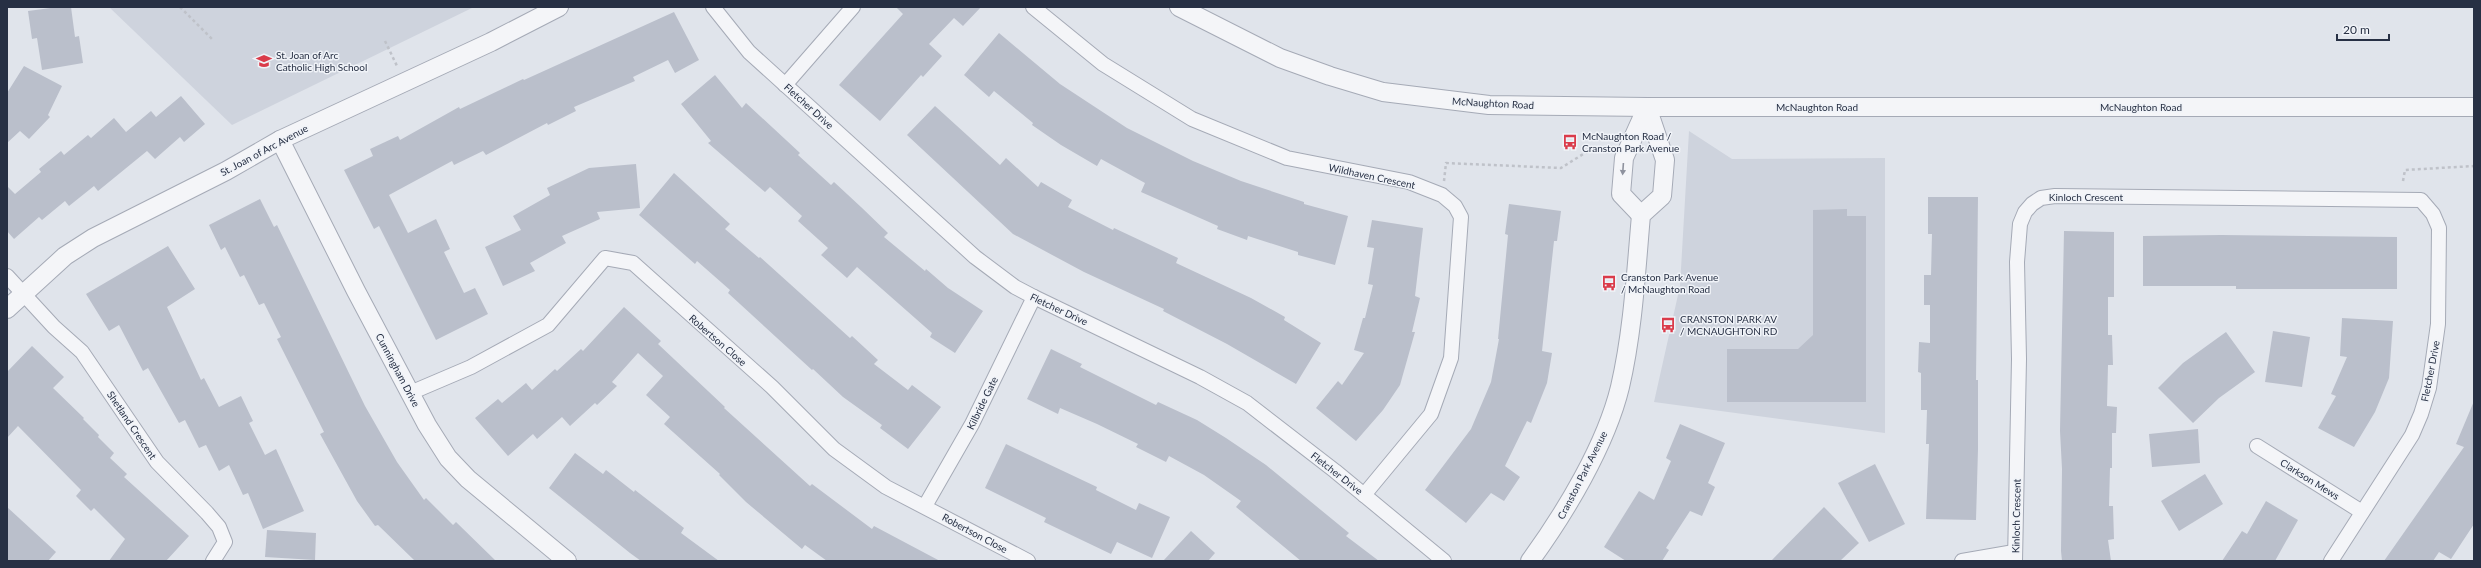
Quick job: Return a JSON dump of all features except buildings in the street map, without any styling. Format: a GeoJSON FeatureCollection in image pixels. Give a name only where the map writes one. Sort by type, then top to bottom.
{"type":"FeatureCollection","features":[{"type":"Feature","properties":{"kind":"street","name":"St. Joan of Arc Avenue"},"geometry":{"type":"LineString","coordinates":[[7,309],[65,256],[94,238],[226,171],[280,140],[405,82],[559,7]]}},
{"type":"Feature","properties":{"kind":"street","name":"Fletcher Drive"},"geometry":{"type":"LineString","coordinates":[[713,7],[749,52],[950,236],[1015,287],[1200,377],[1247,403],[1364,495],[1444,561]]}},
{"type":"Feature","properties":{"kind":"street"},"geometry":{"type":"LineString","coordinates":[[785,85],[853,7]]}},
{"type":"Feature","properties":{"kind":"street","name":"Wildhaven Crescent"},"geometry":{"type":"LineString","coordinates":[[1033,7],[1103,64],[1192,119],[1287,158],[1409,182],[1442,195],[1455,206],[1461,217],[1451,358],[1431,414],[1364,495]]}},
{"type":"Feature","properties":{"kind":"street","name":"McNaughton Road"},"geometry":{"type":"LineString","coordinates":[[1179,7],[1280,58],[1383,92],[1489,105],[1647,107],[2474,107]]}},
{"type":"Feature","properties":{"kind":"street"},"geometry":{"type":"LineString","coordinates":[[1647,107],[1665,160],[1662,196],[1641,215],[1621,194],[1624,158],[1647,107]]}},
{"type":"Feature","properties":{"kind":"street","name":"Cunningham Drive"},"geometry":{"type":"LineString","coordinates":[[280,140],[410,393],[448,458],[468,479],[564,560]]}},
{"type":"Feature","properties":{"kind":"street","name":"Kinloch Crescent"},"geometry":{"type":"LineString","coordinates":[[2014,557],[2019,359],[2016,262],[2020,224],[2024,212],[2032,204],[2041,198],[2054,196],[2421,200],[2433,214],[2439,228]]}},
{"type":"Feature","properties":{"kind":"street","name":"Cranston Park Avenue"},"geometry":{"type":"LineString","coordinates":[[1530,561],[1556,525],[1579,484],[1600,443],[1620,388],[1633,306],[1641,215]]}},
{"type":"Feature","properties":{"kind":"street","name":"Fletcher Drive"},"geometry":{"type":"LineString","coordinates":[[2331,561],[2412,435],[2429,388],[2438,324],[2439,228]]}},
{"type":"Feature","properties":{"kind":"street","name":"Robertson Close"},"geometry":{"type":"LineString","coordinates":[[410,393],[471,367],[533,334],[548,324],[605,258],[622,260],[633,263],[772,387],[834,449],[886,487],[1028,561]]}},
{"type":"Feature","properties":{"kind":"street"},"geometry":{"type":"LineString","coordinates":[[7,276],[23,293]]}},
{"type":"Feature","properties":{"kind":"street","name":"Shetland Crescent"},"geometry":{"type":"LineString","coordinates":[[23,293],[54,327],[82,352],[157,462],[219,527],[225,542],[213,561]]}},
{"type":"Feature","properties":{"kind":"street","name":"Kilbride Gate"},"geometry":{"type":"LineString","coordinates":[[925,506],[972,424],[1034,297]]}},
{"type":"Feature","properties":{"kind":"street","name":"Clarkson Mews"},"geometry":{"type":"LineString","coordinates":[[2257,446],[2362,512]]}},
{"type":"Feature","properties":{"kind":"street"},"geometry":{"type":"LineString","coordinates":[[1962,561],[2014,557]]}},
{"type":"Feature","properties":{"kind":"path"},"geometry":{"type":"LineString","coordinates":[[180,7],[213,40]]}},
{"type":"Feature","properties":{"kind":"path"},"geometry":{"type":"LineString","coordinates":[[385,41],[405,82]]}},
{"type":"Feature","properties":{"kind":"path"},"geometry":{"type":"LineString","coordinates":[[1442,195],[1446,163],[1561,168],[1588,151]]}},
{"type":"Feature","properties":{"kind":"path"},"geometry":{"type":"LineString","coordinates":[[2403,181],[2405,170],[2474,166]]}},
{"type":"Feature","properties":{"kind":"shaded area","name":"St. Joan of Arc Catholic High School"},"geometry":{"type":"Polygon","coordinates":[[[109,7],[474,7],[232,125],[109,7]]]}},
{"type":"Feature","properties":{"kind":"shaded area"},"geometry":{"type":"Polygon","coordinates":[[[1689,131],[1732,159],[1885,158],[1885,433],[1654,402],[1680,286],[1689,131]]]}},
{"type":"Feature","properties":{"kind":"place","name":"St. Joan of Arc Catholic High School"},"geometry":{"type":"Point","coordinates":[264,61]}},
{"type":"Feature","properties":{"kind":"place","name":"McNaughton Road / Cranston Park Avenue"},"geometry":{"type":"Point","coordinates":[1570,142]}},
{"type":"Feature","properties":{"kind":"place","name":"Cranston Park Avenue / McNaughton Road"},"geometry":{"type":"Point","coordinates":[1609,283]}},
{"type":"Feature","properties":{"kind":"place","name":"CRANSTON PARK AV / MCNAUGHTON RD"},"geometry":{"type":"Point","coordinates":[1668,325]}}]}
